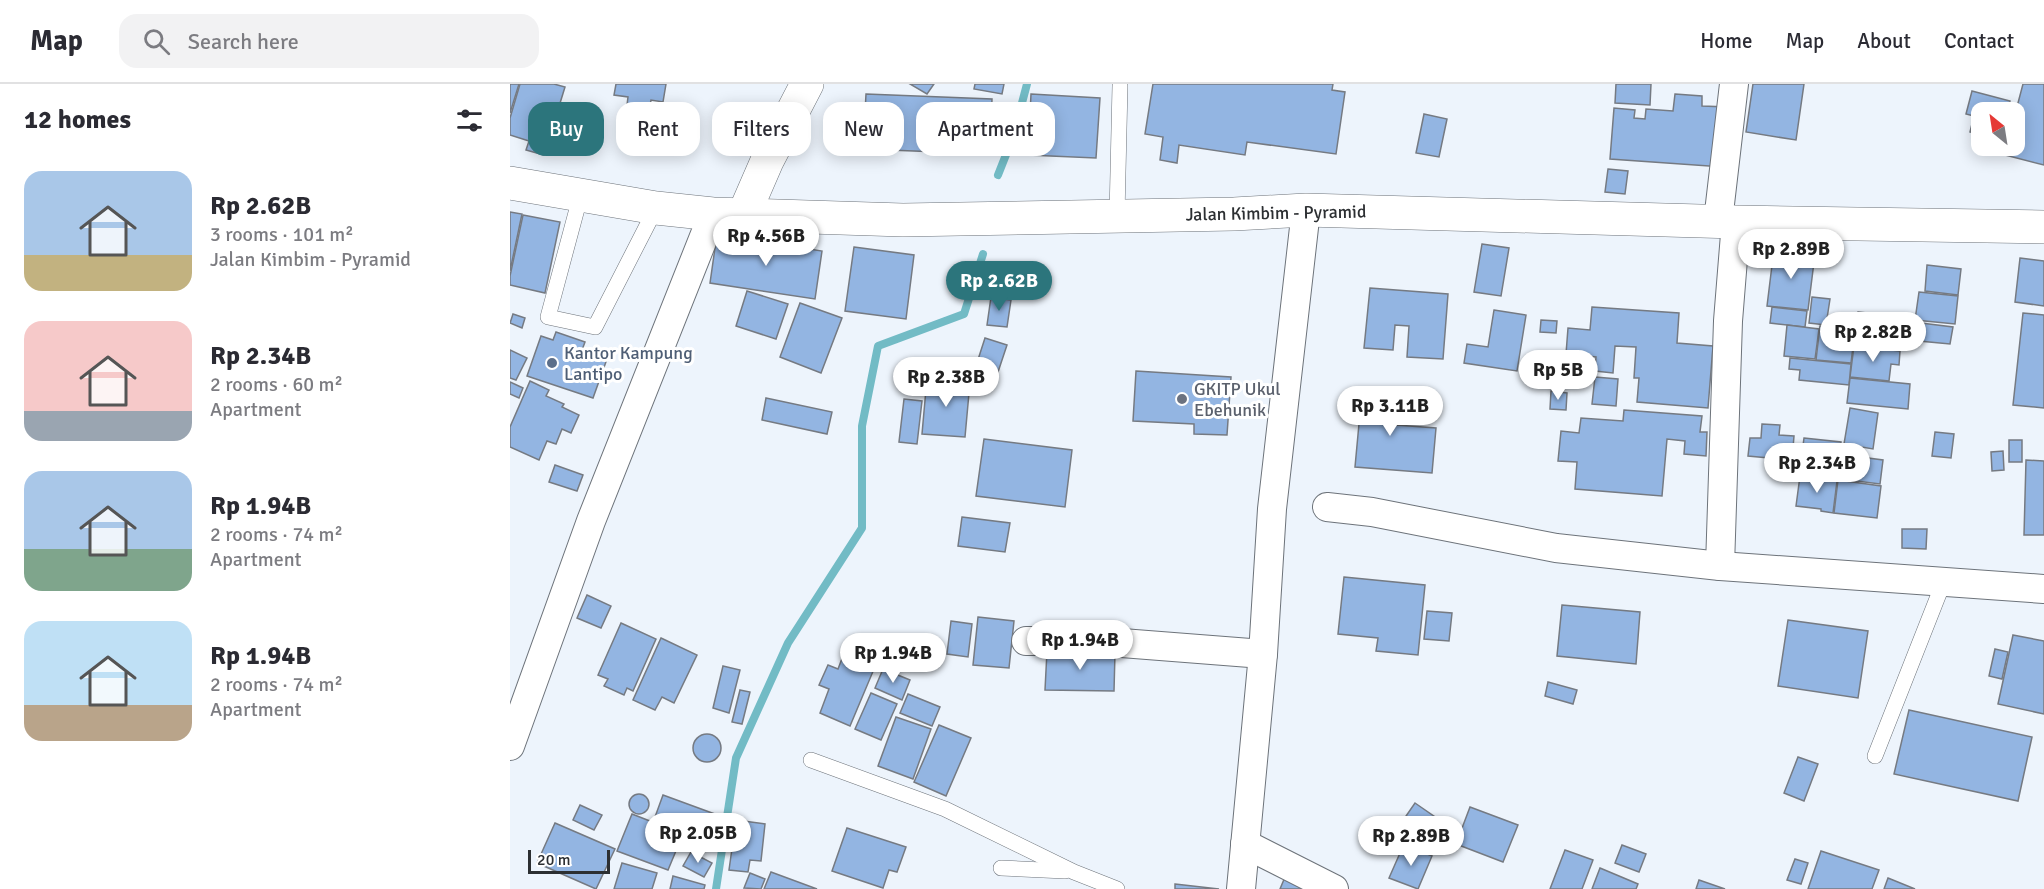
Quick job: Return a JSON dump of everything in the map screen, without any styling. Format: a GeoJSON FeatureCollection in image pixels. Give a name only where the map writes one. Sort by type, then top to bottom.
{"type":"FeatureCollection","features":[{"type":"Feature","properties":{"kind":"main road"},"geometry":{"type":"LineString","coordinates":[[729,214],[767,161],[807,84]]}},
{"type":"Feature","properties":{"kind":"main road","name":"Jalan Kimbim - Pyramid"},"geometry":{"type":"LineString","coordinates":[[510,183],[656,208],[729,214],[903,220],[1234,214],[1306,210],[2044,227]]}},
{"type":"Feature","properties":{"kind":"street"},"geometry":{"type":"LineString","coordinates":[[1720,566],[1728,321],[1727,221],[1734,84]]}},
{"type":"Feature","properties":{"kind":"street"},"geometry":{"type":"LineString","coordinates":[[1241,889],[1263,654],[1272,509],[1306,210]]}},
{"type":"Feature","properties":{"kind":"street"},"geometry":{"type":"LineString","coordinates":[[510,746],[591,521],[729,214]]}},
{"type":"Feature","properties":{"kind":"street"},"geometry":{"type":"LineString","coordinates":[[1327,507],[1372,512],[1556,548],[1720,566],[2044,589]]}},
{"type":"Feature","properties":{"kind":"street"},"geometry":{"type":"LineString","coordinates":[[1026,641],[1096,641],[1263,654]]}},
{"type":"Feature","properties":{"kind":"street"},"geometry":{"type":"LineString","coordinates":[[1245,844],[1334,889]]}},
{"type":"Feature","properties":{"kind":"lane"},"geometry":{"type":"LineString","coordinates":[[1117,215],[1120,86]]}},
{"type":"Feature","properties":{"kind":"lane"},"geometry":{"type":"LineString","coordinates":[[581,194],[548,317],[594,327],[656,208]]}},
{"type":"Feature","properties":{"kind":"lane"},"geometry":{"type":"LineString","coordinates":[[1875,756],[1944,581]]}},
{"type":"Feature","properties":{"kind":"lane"},"geometry":{"type":"LineString","coordinates":[[811,760],[945,808],[1074,872],[1118,889]]}},
{"type":"Feature","properties":{"kind":"lane"},"geometry":{"type":"LineString","coordinates":[[1000,867],[1074,872]]}},
{"type":"Feature","properties":{"kind":"building"},"geometry":{"type":"Polygon","coordinates":[[[510,84],[519,84],[510,113],[510,84]]]}},
{"type":"Feature","properties":{"kind":"building"},"geometry":{"type":"Polygon","coordinates":[[[520,84],[554,84],[565,87],[560,102],[528,102],[528,141],[510,135],[510,118],[520,84]]]}},
{"type":"Feature","properties":{"kind":"building"},"geometry":{"type":"Polygon","coordinates":[[[616,84],[666,84],[663,102],[651,100],[651,102],[627,102],[628,97],[614,95],[616,84]]]}},
{"type":"Feature","properties":{"kind":"building"},"geometry":{"type":"Polygon","coordinates":[[[910,84],[934,84],[927,94],[910,84]]]}},
{"type":"Feature","properties":{"kind":"building"},"geometry":{"type":"Polygon","coordinates":[[[975,84],[1004,84],[1002,94],[974,89],[975,84]]]}},
{"type":"Feature","properties":{"kind":"building"},"geometry":{"type":"Polygon","coordinates":[[[1153,84],[1333,84],[1332,90],[1345,92],[1336,154],[1247,142],[1245,155],[1179,145],[1177,163],[1160,160],[1163,137],[1145,134],[1153,84]]]}},
{"type":"Feature","properties":{"kind":"building"},"geometry":{"type":"Polygon","coordinates":[[[1616,84],[1651,84],[1650,105],[1615,103],[1616,84]]]}},
{"type":"Feature","properties":{"kind":"building"},"geometry":{"type":"Polygon","coordinates":[[[1753,84],[1804,84],[1796,140],[1746,132],[1753,84]]]}},
{"type":"Feature","properties":{"kind":"building"},"geometry":{"type":"Polygon","coordinates":[[[2023,84],[2044,84],[2044,165],[2009,156],[2025,156],[2025,102],[2018,102],[2023,84]]]}},
{"type":"Feature","properties":{"kind":"building"},"geometry":{"type":"Polygon","coordinates":[[[1972,91],[2010,101],[1971,102],[1971,115],[1966,114],[1972,91]]]}},
{"type":"Feature","properties":{"kind":"building"},"geometry":{"type":"Polygon","coordinates":[[[866,94],[992,99],[992,102],[916,102],[916,151],[904,151],[904,102],[866,102],[866,94]]]}},
{"type":"Feature","properties":{"kind":"building"},"geometry":{"type":"Polygon","coordinates":[[[1031,94],[1100,98],[1096,158],[1051,156],[1055,156],[1055,102],[1031,102],[1031,94]]]}},
{"type":"Feature","properties":{"kind":"building"},"geometry":{"type":"Polygon","coordinates":[[[1675,94],[1702,96],[1702,106],[1728,107],[1723,167],[1610,159],[1614,108],[1635,110],[1634,118],[1645,119],[1646,109],[1673,111],[1675,94]]]}},
{"type":"Feature","properties":{"kind":"building"},"geometry":{"type":"Polygon","coordinates":[[[1424,114],[1447,119],[1439,157],[1416,153],[1424,114]]]}},
{"type":"Feature","properties":{"kind":"building"},"geometry":{"type":"Polygon","coordinates":[[[1608,169],[1628,171],[1625,194],[1605,192],[1608,169]]]}},
{"type":"Feature","properties":{"kind":"building"},"geometry":{"type":"Polygon","coordinates":[[[510,212],[522,214],[510,271],[510,212]]]}},
{"type":"Feature","properties":{"kind":"building"},"geometry":{"type":"Polygon","coordinates":[[[523,215],[560,222],[545,293],[510,285],[523,215]]]}},
{"type":"Feature","properties":{"kind":"building"},"geometry":{"type":"Polygon","coordinates":[[[717,234],[822,251],[815,299],[710,283],[717,234]]]}},
{"type":"Feature","properties":{"kind":"building"},"geometry":{"type":"Polygon","coordinates":[[[1482,244],[1509,248],[1501,296],[1474,292],[1482,244]]]}},
{"type":"Feature","properties":{"kind":"building"},"geometry":{"type":"Polygon","coordinates":[[[854,247],[914,255],[906,319],[845,311],[854,247]]]}},
{"type":"Feature","properties":{"kind":"building"},"geometry":{"type":"Polygon","coordinates":[[[1774,249],[1815,254],[1808,310],[1767,306],[1774,249]]]}},
{"type":"Feature","properties":{"kind":"building"},"geometry":{"type":"Polygon","coordinates":[[[2020,258],[2044,261],[2044,306],[2015,302],[2020,258]]]}},
{"type":"Feature","properties":{"kind":"building"},"geometry":{"type":"Polygon","coordinates":[[[1927,265],[1961,269],[1958,295],[1925,291],[1927,265]]]}},
{"type":"Feature","properties":{"kind":"building"},"geometry":{"type":"Polygon","coordinates":[[[1370,288],[1448,294],[1443,359],[1407,357],[1409,326],[1395,325],[1393,350],[1364,348],[1370,288]]]}},
{"type":"Feature","properties":{"kind":"building"},"geometry":{"type":"Polygon","coordinates":[[[747,291],[788,304],[776,339],[736,326],[747,291]]]}},
{"type":"Feature","properties":{"kind":"building"},"geometry":{"type":"Polygon","coordinates":[[[1919,292],[1958,296],[1955,324],[1915,320],[1919,292]]]}},
{"type":"Feature","properties":{"kind":"building"},"geometry":{"type":"Polygon","coordinates":[[[991,297],[1011,300],[1007,327],[987,325],[991,297]]]}},
{"type":"Feature","properties":{"kind":"building"},"geometry":{"type":"Polygon","coordinates":[[[1812,297],[1830,299],[1826,325],[1809,323],[1812,297]]]}},
{"type":"Feature","properties":{"kind":"building"},"geometry":{"type":"Polygon","coordinates":[[[800,303],[842,318],[821,373],[780,357],[800,303]]]}},
{"type":"Feature","properties":{"kind":"building"},"geometry":{"type":"Polygon","coordinates":[[[1592,307],[1679,313],[1677,343],[1713,346],[1708,408],[1637,402],[1639,378],[1634,378],[1636,347],[1615,346],[1613,373],[1595,371],[1596,357],[1566,354],[1568,328],[1590,330],[1592,307]]]}},
{"type":"Feature","properties":{"kind":"building"},"geometry":{"type":"Polygon","coordinates":[[[1772,307],[1807,311],[1805,327],[1770,323],[1772,307]]]}},
{"type":"Feature","properties":{"kind":"building"},"geometry":{"type":"Polygon","coordinates":[[[1494,310],[1526,315],[1517,371],[1464,363],[1467,344],[1488,347],[1494,310]]]}},
{"type":"Feature","properties":{"kind":"building"},"geometry":{"type":"Polygon","coordinates":[[[1858,312],[1904,317],[1900,350],[1854,345],[1858,312]]]}},
{"type":"Feature","properties":{"kind":"building"},"geometry":{"type":"Polygon","coordinates":[[[2023,313],[2044,315],[2044,408],[2013,405],[2023,313]]]}},
{"type":"Feature","properties":{"kind":"building"},"geometry":{"type":"Polygon","coordinates":[[[513,314],[525,318],[522,328],[510,323],[513,314]]]}},
{"type":"Feature","properties":{"kind":"building"},"geometry":{"type":"Polygon","coordinates":[[[1541,320],[1557,321],[1556,333],[1540,332],[1541,320]]]}},
{"type":"Feature","properties":{"kind":"building"},"geometry":{"type":"Polygon","coordinates":[[[1921,323],[1953,327],[1950,344],[1919,341],[1921,323]]]}},
{"type":"Feature","properties":{"kind":"building"},"geometry":{"type":"Polygon","coordinates":[[[1787,325],[1819,329],[1815,359],[1784,356],[1787,325]]]}},
{"type":"Feature","properties":{"kind":"building"},"geometry":{"type":"Polygon","coordinates":[[[1820,326],[1855,330],[1851,363],[1816,360],[1820,326]]]}},
{"type":"Feature","properties":{"kind":"building"},"geometry":{"type":"Polygon","coordinates":[[[556,332],[585,342],[582,350],[607,359],[593,398],[527,376],[541,336],[553,340],[556,332]]]}},
{"type":"Feature","properties":{"kind":"building"},"geometry":{"type":"Polygon","coordinates":[[[985,338],[1007,345],[996,378],[974,372],[985,338]]]}},
{"type":"Feature","properties":{"kind":"building"},"geometry":{"type":"Polygon","coordinates":[[[1854,346],[1900,351],[1899,365],[1891,364],[1889,381],[1850,377],[1854,346]]]}},
{"type":"Feature","properties":{"kind":"building"},"geometry":{"type":"Polygon","coordinates":[[[510,350],[527,358],[516,380],[510,378],[510,350]]]}},
{"type":"Feature","properties":{"kind":"building"},"geometry":{"type":"Polygon","coordinates":[[[1790,358],[1851,364],[1849,385],[1799,380],[1800,370],[1789,369],[1790,358]]]}},
{"type":"Feature","properties":{"kind":"building","name":"GKITP Ukul Ebehunik"},"geometry":{"type":"Polygon","coordinates":[[[1136,371],[1231,377],[1227,435],[1194,434],[1194,424],[1133,421],[1136,371]]]}},
{"type":"Feature","properties":{"kind":"building"},"geometry":{"type":"Polygon","coordinates":[[[1595,377],[1618,379],[1616,406],[1592,404],[1595,377]]]}},
{"type":"Feature","properties":{"kind":"building"},"geometry":{"type":"Polygon","coordinates":[[[927,378],[970,382],[965,437],[922,434],[927,378]]]}},
{"type":"Feature","properties":{"kind":"building"},"geometry":{"type":"Polygon","coordinates":[[[1850,378],[1910,384],[1908,409],[1847,403],[1850,378]]]}},
{"type":"Feature","properties":{"kind":"building"},"geometry":{"type":"Polygon","coordinates":[[[530,381],[549,390],[546,396],[564,404],[562,407],[579,415],[571,433],[562,429],[556,444],[547,441],[539,460],[510,447],[510,427],[530,381]]]}},
{"type":"Feature","properties":{"kind":"building"},"geometry":{"type":"Polygon","coordinates":[[[510,382],[523,388],[519,398],[510,394],[510,382]]]}},
{"type":"Feature","properties":{"kind":"building"},"geometry":{"type":"Polygon","coordinates":[[[1551,391],[1567,393],[1566,410],[1550,409],[1551,391]]]}},
{"type":"Feature","properties":{"kind":"building"},"geometry":{"type":"Polygon","coordinates":[[[1348,394],[1398,398],[1396,425],[1436,428],[1432,473],[1355,467],[1360,413],[1346,412],[1348,394]]]}},
{"type":"Feature","properties":{"kind":"building"},"geometry":{"type":"Polygon","coordinates":[[[766,398],[832,412],[827,434],[762,420],[766,398]]]}},
{"type":"Feature","properties":{"kind":"building"},"geometry":{"type":"Polygon","coordinates":[[[904,399],[922,401],[917,444],[899,442],[904,399]]]}},
{"type":"Feature","properties":{"kind":"building"},"geometry":{"type":"Polygon","coordinates":[[[1850,408],[1878,413],[1873,449],[1844,444],[1850,408]]]}},
{"type":"Feature","properties":{"kind":"building"},"geometry":{"type":"Polygon","coordinates":[[[1624,410],[1702,416],[1700,432],[1707,432],[1706,456],[1684,454],[1685,441],[1667,439],[1662,496],[1575,489],[1577,462],[1558,461],[1561,431],[1579,433],[1581,418],[1623,421],[1624,410]]]}},
{"type":"Feature","properties":{"kind":"building"},"geometry":{"type":"Polygon","coordinates":[[[1762,424],[1780,425],[1779,435],[1794,436],[1792,460],[1748,456],[1750,438],[1761,438],[1762,424]]]}},
{"type":"Feature","properties":{"kind":"building"},"geometry":{"type":"Polygon","coordinates":[[[1935,432],[1954,434],[1951,458],[1932,456],[1935,432]]]}},
{"type":"Feature","properties":{"kind":"building"},"geometry":{"type":"Polygon","coordinates":[[[1804,438],[1841,442],[1840,452],[1844,452],[1841,480],[1799,476],[1804,438]]]}},
{"type":"Feature","properties":{"kind":"building"},"geometry":{"type":"Polygon","coordinates":[[[984,439],[1072,450],[1065,507],[976,496],[984,439]]]}},
{"type":"Feature","properties":{"kind":"building"},"geometry":{"type":"Polygon","coordinates":[[[2009,440],[2022,440],[2022,462],[2009,462],[2009,440]]]}},
{"type":"Feature","properties":{"kind":"building"},"geometry":{"type":"Polygon","coordinates":[[[2003,451],[2004,470],[1992,471],[1991,452],[2003,451]]]}},
{"type":"Feature","properties":{"kind":"building"},"geometry":{"type":"Polygon","coordinates":[[[1845,455],[1883,460],[1880,484],[1841,479],[1845,455]]]}},
{"type":"Feature","properties":{"kind":"building"},"geometry":{"type":"Polygon","coordinates":[[[2026,460],[2044,461],[2044,535],[2024,535],[2026,460]]]}},
{"type":"Feature","properties":{"kind":"building"},"geometry":{"type":"Polygon","coordinates":[[[555,465],[583,475],[577,491],[549,482],[555,465]]]}},
{"type":"Feature","properties":{"kind":"building"},"geometry":{"type":"Polygon","coordinates":[[[1800,476],[1837,481],[1833,513],[1796,506],[1800,476]]]}},
{"type":"Feature","properties":{"kind":"building"},"geometry":{"type":"Polygon","coordinates":[[[1838,480],[1881,486],[1877,518],[1834,513],[1838,480]]]}},
{"type":"Feature","properties":{"kind":"building"},"geometry":{"type":"Polygon","coordinates":[[[962,517],[1010,523],[1005,552],[958,546],[962,517]]]}},
{"type":"Feature","properties":{"kind":"building"},"geometry":{"type":"Polygon","coordinates":[[[1902,529],[1927,529],[1926,549],[1902,548],[1902,529]]]}},
{"type":"Feature","properties":{"kind":"building"},"geometry":{"type":"Polygon","coordinates":[[[1344,577],[1425,585],[1418,655],[1376,651],[1378,638],[1338,634],[1344,577]]]}},
{"type":"Feature","properties":{"kind":"building"},"geometry":{"type":"Polygon","coordinates":[[[587,595],[611,606],[601,628],[577,618],[587,595]]]}},
{"type":"Feature","properties":{"kind":"building"},"geometry":{"type":"Polygon","coordinates":[[[1562,605],[1640,612],[1636,664],[1557,656],[1562,605]]]}},
{"type":"Feature","properties":{"kind":"building"},"geometry":{"type":"Polygon","coordinates":[[[1427,611],[1452,613],[1449,641],[1424,639],[1427,611]]]}},
{"type":"Feature","properties":{"kind":"building"},"geometry":{"type":"Polygon","coordinates":[[[978,617],[1014,621],[1009,668],[973,665],[978,617]]]}},
{"type":"Feature","properties":{"kind":"building"},"geometry":{"type":"Polygon","coordinates":[[[1788,620],[1868,631],[1858,698],[1778,686],[1788,620]]]}},
{"type":"Feature","properties":{"kind":"building"},"geometry":{"type":"Polygon","coordinates":[[[951,621],[972,624],[968,657],[947,654],[951,621]]]}},
{"type":"Feature","properties":{"kind":"building"},"geometry":{"type":"Polygon","coordinates":[[[621,623],[656,639],[633,691],[627,688],[624,695],[604,686],[608,679],[598,675],[621,623]]]}},
{"type":"Feature","properties":{"kind":"building"},"geometry":{"type":"Polygon","coordinates":[[[2013,635],[2044,641],[2044,714],[1998,704],[2013,635]]]}},
{"type":"Feature","properties":{"kind":"building"},"geometry":{"type":"Polygon","coordinates":[[[661,638],[697,655],[674,703],[662,697],[655,710],[633,700],[661,638]]]}},
{"type":"Feature","properties":{"kind":"building"},"geometry":{"type":"Polygon","coordinates":[[[1995,649],[2008,652],[2002,679],[1989,676],[1995,649]]]}},
{"type":"Feature","properties":{"kind":"building"},"geometry":{"type":"Polygon","coordinates":[[[1047,651],[1115,653],[1114,691],[1045,690],[1047,651]]]}},
{"type":"Feature","properties":{"kind":"building"},"geometry":{"type":"Polygon","coordinates":[[[843,656],[874,669],[850,726],[820,713],[829,689],[819,685],[828,665],[838,669],[843,656]]]}},
{"type":"Feature","properties":{"kind":"building"},"geometry":{"type":"Polygon","coordinates":[[[723,666],[740,670],[729,713],[713,708],[723,666]]]}},
{"type":"Feature","properties":{"kind":"building"},"geometry":{"type":"Polygon","coordinates":[[[883,669],[910,680],[902,700],[875,688],[883,669]]]}},
{"type":"Feature","properties":{"kind":"building"},"geometry":{"type":"Polygon","coordinates":[[[1548,682],[1577,690],[1573,704],[1545,696],[1548,682]]]}},
{"type":"Feature","properties":{"kind":"building"},"geometry":{"type":"Polygon","coordinates":[[[740,690],[750,692],[742,724],[732,722],[740,690]]]}},
{"type":"Feature","properties":{"kind":"building"},"geometry":{"type":"Polygon","coordinates":[[[871,693],[897,704],[881,740],[855,729],[871,693]]]}},
{"type":"Feature","properties":{"kind":"building"},"geometry":{"type":"Polygon","coordinates":[[[908,694],[940,707],[932,726],[900,713],[908,694]]]}},
{"type":"Feature","properties":{"kind":"building"},"geometry":{"type":"Polygon","coordinates":[[[1909,710],[2032,737],[2018,801],[1894,774],[1909,710]]]}},
{"type":"Feature","properties":{"kind":"building"},"geometry":{"type":"Polygon","coordinates":[[[896,717],[931,729],[913,779],[878,766],[896,717]]]}},
{"type":"Feature","properties":{"kind":"building"},"geometry":{"type":"Polygon","coordinates":[[[939,725],[971,738],[946,796],[914,782],[939,725]]]}},
{"type":"Feature","properties":{"kind":"building"},"geometry":{"type":"Polygon","coordinates":[[[707,734],[717,738],[721,748],[717,758],[707,762],[697,758],[693,748],[697,738],[707,734]]]}},
{"type":"Feature","properties":{"kind":"building"},"geometry":{"type":"Polygon","coordinates":[[[1798,757],[1818,764],[1804,801],[1784,793],[1798,757]]]}},
{"type":"Feature","properties":{"kind":"building"},"geometry":{"type":"Polygon","coordinates":[[[639,794],[646,797],[649,804],[646,811],[639,814],[632,811],[629,804],[632,797],[639,794]]]}},
{"type":"Feature","properties":{"kind":"building"},"geometry":{"type":"Polygon","coordinates":[[[663,795],[723,817],[718,830],[705,826],[701,837],[655,817],[663,795]]]}},
{"type":"Feature","properties":{"kind":"building"},"geometry":{"type":"Polygon","coordinates":[[[1415,803],[1438,819],[1429,831],[1406,816],[1415,803]]]}},
{"type":"Feature","properties":{"kind":"building"},"geometry":{"type":"Polygon","coordinates":[[[580,805],[602,815],[594,830],[573,820],[580,805]]]}},
{"type":"Feature","properties":{"kind":"building"},"geometry":{"type":"Polygon","coordinates":[[[1470,807],[1518,825],[1503,862],[1456,844],[1470,807]]]}},
{"type":"Feature","properties":{"kind":"building"},"geometry":{"type":"Polygon","coordinates":[[[632,814],[683,834],[668,870],[617,851],[632,814]]]}},
{"type":"Feature","properties":{"kind":"building"},"geometry":{"type":"Polygon","coordinates":[[[736,820],[765,824],[761,861],[750,860],[748,872],[729,870],[736,820]]]}},
{"type":"Feature","properties":{"kind":"building"},"geometry":{"type":"Polygon","coordinates":[[[555,823],[615,849],[596,889],[537,863],[555,823]]]}},
{"type":"Feature","properties":{"kind":"building"},"geometry":{"type":"Polygon","coordinates":[[[847,828],[906,847],[897,872],[889,870],[883,888],[832,871],[847,828]]]}},
{"type":"Feature","properties":{"kind":"building"},"geometry":{"type":"Polygon","coordinates":[[[1438,831],[1452,835],[1447,850],[1433,846],[1438,831]]]}},
{"type":"Feature","properties":{"kind":"building"},"geometry":{"type":"Polygon","coordinates":[[[1404,844],[1432,856],[1418,889],[1389,878],[1404,844]]]}},
{"type":"Feature","properties":{"kind":"building"},"geometry":{"type":"Polygon","coordinates":[[[1622,845],[1646,854],[1639,872],[1615,863],[1622,845]]]}},
{"type":"Feature","properties":{"kind":"building"},"geometry":{"type":"Polygon","coordinates":[[[1565,850],[1593,860],[1582,889],[1550,889],[1565,850]]]}},
{"type":"Feature","properties":{"kind":"building"},"geometry":{"type":"Polygon","coordinates":[[[1821,851],[1879,870],[1872,889],[1808,889],[1821,851]]]}},
{"type":"Feature","properties":{"kind":"building"},"geometry":{"type":"Polygon","coordinates":[[[691,852],[712,863],[704,877],[683,866],[691,852]]]}},
{"type":"Feature","properties":{"kind":"building"},"geometry":{"type":"Polygon","coordinates":[[[1795,859],[1808,863],[1801,884],[1787,880],[1795,859]]]}},
{"type":"Feature","properties":{"kind":"building"},"geometry":{"type":"Polygon","coordinates":[[[622,863],[657,873],[652,889],[614,889],[622,863]]]}},
{"type":"Feature","properties":{"kind":"building"},"geometry":{"type":"Polygon","coordinates":[[[1600,868],[1638,884],[1636,889],[1592,889],[1600,868]]]}},
{"type":"Feature","properties":{"kind":"building"},"geometry":{"type":"Polygon","coordinates":[[[771,872],[817,889],[764,889],[771,872]]]}},
{"type":"Feature","properties":{"kind":"building"},"geometry":{"type":"Polygon","coordinates":[[[750,873],[765,879],[761,889],[744,888],[750,873]]]}},
{"type":"Feature","properties":{"kind":"building"},"geometry":{"type":"Polygon","coordinates":[[[673,876],[705,885],[704,889],[670,889],[673,876]]]}},
{"type":"Feature","properties":{"kind":"building"},"geometry":{"type":"Polygon","coordinates":[[[1285,877],[1310,889],[1280,889],[1285,877]]]}},
{"type":"Feature","properties":{"kind":"building"},"geometry":{"type":"Polygon","coordinates":[[[1888,878],[1915,889],[1884,889],[1888,878]]]}},
{"type":"Feature","properties":{"kind":"building"},"geometry":{"type":"Polygon","coordinates":[[[1699,880],[1725,889],[1696,889],[1699,880]]]}},
{"type":"Feature","properties":{"kind":"building"},"geometry":{"type":"Polygon","coordinates":[[[1175,884],[1219,889],[1175,889],[1175,884]]]}},
{"type":"Feature","properties":{"kind":"waterway"},"geometry":{"type":"LineString","coordinates":[[998,175],[1013,137],[1027,84]]}},
{"type":"Feature","properties":{"kind":"waterway"},"geometry":{"type":"LineString","coordinates":[[716,889],[736,758],[788,643],[862,528],[862,426],[878,346],[964,314],[983,254]]}},
{"type":"Feature","properties":{"kind":"place","name":"Kantor Kampung Lantipo"},"geometry":{"type":"Point","coordinates":[552,363]}},
{"type":"Feature","properties":{"kind":"place","name":"GKITP Ukul Ebehunik"},"geometry":{"type":"Point","coordinates":[1182,399]}}]}
